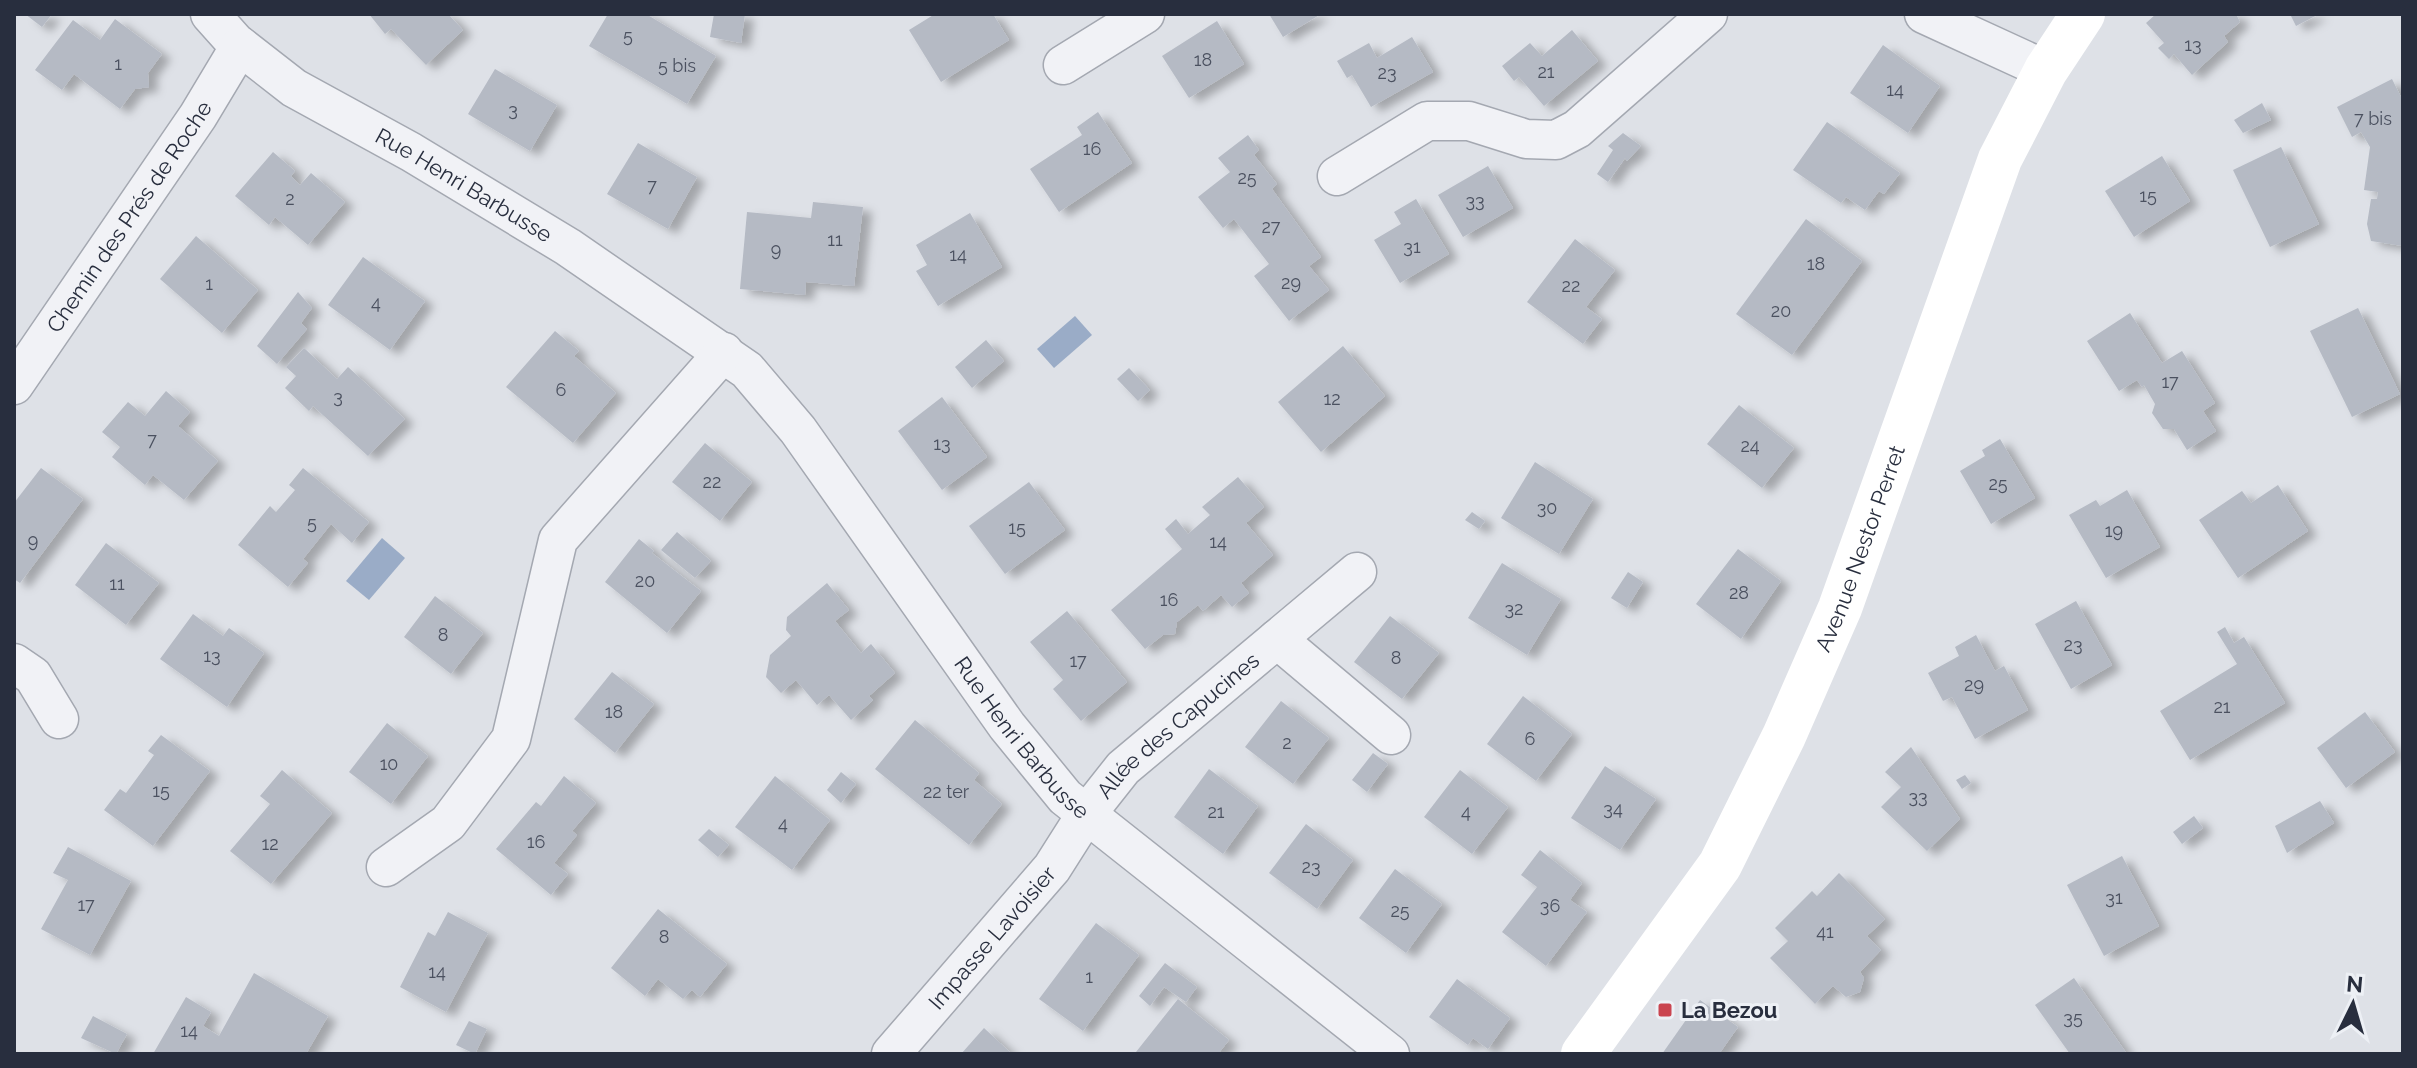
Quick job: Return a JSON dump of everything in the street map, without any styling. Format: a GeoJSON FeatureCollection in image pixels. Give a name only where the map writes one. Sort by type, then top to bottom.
{"type":"FeatureCollection","features":[{"type":"Feature","properties":{"kind":"main road","name":"Avenue Nestor Perret"},"geometry":{"type":"LineString","coordinates":[[1583,1054],[1720,865],[1784,736],[1840,608],[2000,159],[2046,70],[2083,14]]}},
{"type":"Feature","properties":{"kind":"street","name":"Rue Henri Barbusse"},"geometry":{"type":"LineString","coordinates":[[210,14],[240,46],[294,88],[411,152],[568,247],[724,352],[757,379],[782,409],[1007,726],[1049,780],[1085,816],[1390,1054]]}},
{"type":"Feature","properties":{"kind":"street"},"geometry":{"type":"LineString","coordinates":[[1063,65],[1145,14]]}},
{"type":"Feature","properties":{"kind":"street"},"geometry":{"type":"LineString","coordinates":[[1337,176],[1427,121],[1469,121],[1526,139],[1556,140],[1577,129],[1708,14]]}},
{"type":"Feature","properties":{"kind":"street"},"geometry":{"type":"LineString","coordinates":[[1924,14],[2046,70]]}},
{"type":"Feature","properties":{"kind":"street","name":"Chemin des Prés de Roche"},"geometry":{"type":"LineString","coordinates":[[14,385],[198,116],[240,46]]}},
{"type":"Feature","properties":{"kind":"street"},"geometry":{"type":"LineString","coordinates":[[386,867],[448,823],[511,739],[558,540],[724,352]]}},
{"type":"Feature","properties":{"kind":"street","name":"Allée des Capucines"},"geometry":{"type":"LineString","coordinates":[[1085,816],[1123,768],[1357,572]]}},
{"type":"Feature","properties":{"kind":"street","name":"Allée des Capucines"},"geometry":{"type":"LineString","coordinates":[[1277,639],[1391,735]]}},
{"type":"Feature","properties":{"kind":"street"},"geometry":{"type":"LineString","coordinates":[[14,663],[33,676],[59,719]]}},
{"type":"Feature","properties":{"kind":"street","name":"Impasse Lavoisier"},"geometry":{"type":"LineString","coordinates":[[891,1054],[1052,868],[1085,816]]}},
{"type":"Feature","properties":{"kind":"water"},"geometry":{"type":"Polygon","coordinates":[[[1075,316],[1092,335],[1054,368],[1037,349],[1075,316]]]}},
{"type":"Feature","properties":{"kind":"water"},"geometry":{"type":"Polygon","coordinates":[[[382,538],[405,558],[369,600],[346,581],[382,538]]]}},
{"type":"Feature","properties":{"kind":"building"},"geometry":{"type":"Polygon","coordinates":[[[25,14],[52,14],[42,27],[25,14]]]}},
{"type":"Feature","properties":{"kind":"building"},"geometry":{"type":"Polygon","coordinates":[[[369,14],[448,14],[463,30],[426,65],[391,29],[385,34],[369,14]]]}},
{"type":"Feature","properties":{"kind":"building"},"geometry":{"type":"Polygon","coordinates":[[[608,14],[646,14],[716,56],[687,104],[589,46],[608,14]]]}},
{"type":"Feature","properties":{"kind":"building"},"geometry":{"type":"Polygon","coordinates":[[[714,14],[745,14],[741,43],[710,37],[714,14]]]}},
{"type":"Feature","properties":{"kind":"building"},"geometry":{"type":"Polygon","coordinates":[[[935,14],[993,14],[1009,40],[941,82],[909,30],[935,14]]]}},
{"type":"Feature","properties":{"kind":"building"},"geometry":{"type":"Polygon","coordinates":[[[1269,14],[1321,14],[1283,37],[1269,14]]]}},
{"type":"Feature","properties":{"kind":"building"},"geometry":{"type":"Polygon","coordinates":[[[2156,14],[2236,14],[2240,22],[2224,36],[2228,42],[2192,75],[2174,54],[2169,59],[2158,48],[2164,43],[2146,23],[2156,14]]]}},
{"type":"Feature","properties":{"kind":"building"},"geometry":{"type":"Polygon","coordinates":[[[2290,14],[2319,14],[2296,26],[2290,14]]]}},
{"type":"Feature","properties":{"kind":"building"},"geometry":{"type":"Polygon","coordinates":[[[115,19],[162,54],[148,73],[149,87],[135,89],[120,109],[74,74],[62,90],[35,70],[73,20],[100,40],[115,19]]]}},
{"type":"Feature","properties":{"kind":"building"},"geometry":{"type":"Polygon","coordinates":[[[1217,21],[1244,64],[1189,98],[1162,56],[1217,21]]]}},
{"type":"Feature","properties":{"kind":"building"},"geometry":{"type":"Polygon","coordinates":[[[1572,30],[1598,61],[1544,106],[1519,77],[1514,81],[1502,66],[1530,43],[1542,56],[1572,30]]]}},
{"type":"Feature","properties":{"kind":"building"},"geometry":{"type":"Polygon","coordinates":[[[1412,37],[1433,72],[1371,107],[1352,75],[1347,78],[1337,61],[1369,43],[1377,58],[1412,37]]]}},
{"type":"Feature","properties":{"kind":"building"},"geometry":{"type":"Polygon","coordinates":[[[1883,45],[1940,86],[1908,133],[1850,93],[1883,45]]]}},
{"type":"Feature","properties":{"kind":"building"},"geometry":{"type":"Polygon","coordinates":[[[495,69],[557,105],[530,151],[468,114],[495,69]]]}},
{"type":"Feature","properties":{"kind":"building"},"geometry":{"type":"Polygon","coordinates":[[[2392,79],[2403,101],[2403,246],[2371,241],[2367,224],[2371,199],[2377,199],[2378,192],[2364,190],[2370,147],[2361,132],[2352,137],[2337,107],[2392,79]]]}},
{"type":"Feature","properties":{"kind":"building"},"geometry":{"type":"Polygon","coordinates":[[[2262,103],[2271,120],[2243,133],[2234,120],[2262,103]]]}},
{"type":"Feature","properties":{"kind":"building"},"geometry":{"type":"Polygon","coordinates":[[[1098,112],[1132,163],[1059,212],[1030,169],[1082,135],[1077,127],[1098,112]]]}},
{"type":"Feature","properties":{"kind":"building"},"geometry":{"type":"Polygon","coordinates":[[[1827,122],[1900,173],[1884,194],[1879,191],[1865,210],[1846,197],[1841,203],[1793,170],[1827,122]]]}},
{"type":"Feature","properties":{"kind":"building"},"geometry":{"type":"Polygon","coordinates":[[[1623,133],[1641,146],[1627,161],[1625,158],[1608,182],[1597,174],[1613,150],[1608,146],[1623,133]]]}},
{"type":"Feature","properties":{"kind":"building"},"geometry":{"type":"Polygon","coordinates":[[[1248,135],[1259,150],[1254,155],[1277,184],[1272,189],[1321,257],[1309,266],[1329,290],[1289,321],[1254,276],[1269,264],[1234,219],[1223,228],[1198,197],[1230,172],[1218,158],[1248,135]]]}},
{"type":"Feature","properties":{"kind":"building"},"geometry":{"type":"Polygon","coordinates":[[[638,143],[697,177],[668,229],[607,194],[638,143]]]}},
{"type":"Feature","properties":{"kind":"building"},"geometry":{"type":"Polygon","coordinates":[[[2281,147],[2319,224],[2270,247],[2233,170],[2281,147]]]}},
{"type":"Feature","properties":{"kind":"building"},"geometry":{"type":"Polygon","coordinates":[[[273,152],[295,171],[291,176],[300,185],[311,173],[345,202],[308,245],[275,217],[269,225],[235,196],[273,152]]]}},
{"type":"Feature","properties":{"kind":"building"},"geometry":{"type":"Polygon","coordinates":[[[2162,156],[2190,201],[2134,237],[2105,191],[2162,156]]]}},
{"type":"Feature","properties":{"kind":"building"},"geometry":{"type":"Polygon","coordinates":[[[1488,166],[1513,208],[1463,237],[1438,195],[1488,166]]]}},
{"type":"Feature","properties":{"kind":"building"},"geometry":{"type":"Polygon","coordinates":[[[1416,199],[1449,254],[1400,283],[1374,240],[1401,224],[1394,212],[1416,199]]]}},
{"type":"Feature","properties":{"kind":"building"},"geometry":{"type":"Polygon","coordinates":[[[813,202],[863,207],[854,286],[806,282],[805,295],[740,289],[747,212],[811,218],[813,202]]]}},
{"type":"Feature","properties":{"kind":"building"},"geometry":{"type":"Polygon","coordinates":[[[970,213],[1002,267],[938,306],[916,271],[927,265],[916,245],[970,213]]]}},
{"type":"Feature","properties":{"kind":"building"},"geometry":{"type":"Polygon","coordinates":[[[1806,219],[1862,261],[1792,355],[1736,314],[1806,219]]]}},
{"type":"Feature","properties":{"kind":"building"},"geometry":{"type":"Polygon","coordinates":[[[196,236],[258,290],[222,333],[160,279],[196,236]]]}},
{"type":"Feature","properties":{"kind":"building"},"geometry":{"type":"Polygon","coordinates":[[[1575,239],[1615,270],[1586,307],[1602,319],[1583,344],[1527,302],[1575,239]]]}},
{"type":"Feature","properties":{"kind":"building"},"geometry":{"type":"Polygon","coordinates":[[[363,257],[425,301],[390,350],[328,305],[363,257]]]}},
{"type":"Feature","properties":{"kind":"building"},"geometry":{"type":"Polygon","coordinates":[[[298,292],[312,308],[301,323],[307,329],[277,364],[257,346],[298,292]]]}},
{"type":"Feature","properties":{"kind":"building"},"geometry":{"type":"Polygon","coordinates":[[[2358,308],[2400,394],[2352,417],[2310,331],[2358,308]]]}},
{"type":"Feature","properties":{"kind":"building"},"geometry":{"type":"Polygon","coordinates":[[[2130,313],[2162,363],[2182,351],[2215,403],[2203,411],[2216,431],[2187,450],[2174,429],[2163,429],[2152,413],[2155,404],[2144,385],[2142,387],[2137,380],[2119,391],[2087,341],[2130,313]]]}},
{"type":"Feature","properties":{"kind":"building"},"geometry":{"type":"Polygon","coordinates":[[[555,331],[579,351],[574,356],[616,393],[573,443],[506,387],[555,331]]]}},
{"type":"Feature","properties":{"kind":"building"},"geometry":{"type":"Polygon","coordinates":[[[986,340],[1004,361],[972,388],[955,367],[986,340]]]}},
{"type":"Feature","properties":{"kind":"building"},"geometry":{"type":"Polygon","coordinates":[[[1343,346],[1385,396],[1321,452],[1278,402],[1343,346]]]}},
{"type":"Feature","properties":{"kind":"building"},"geometry":{"type":"Polygon","coordinates":[[[304,348],[337,379],[348,367],[405,419],[368,456],[313,406],[309,411],[285,388],[296,376],[286,367],[304,348]]]}},
{"type":"Feature","properties":{"kind":"building"},"geometry":{"type":"Polygon","coordinates":[[[1129,368],[1150,390],[1138,401],[1117,379],[1129,368]]]}},
{"type":"Feature","properties":{"kind":"building"},"geometry":{"type":"Polygon","coordinates":[[[166,391],[190,412],[178,426],[218,461],[184,500],[153,475],[145,485],[112,457],[120,447],[102,432],[128,402],[145,416],[166,391]]]}},
{"type":"Feature","properties":{"kind":"building"},"geometry":{"type":"Polygon","coordinates":[[[942,397],[987,457],[942,490],[898,431],[942,397]]]}},
{"type":"Feature","properties":{"kind":"building"},"geometry":{"type":"Polygon","coordinates":[[[1739,405],[1794,448],[1762,488],[1707,444],[1739,405]]]}},
{"type":"Feature","properties":{"kind":"building"},"geometry":{"type":"Polygon","coordinates":[[[2000,439],[2035,498],[1991,524],[1960,471],[1985,456],[1982,450],[2000,439]]]}},
{"type":"Feature","properties":{"kind":"building"},"geometry":{"type":"Polygon","coordinates":[[[705,443],[752,482],[720,521],[672,482],[705,443]]]}},
{"type":"Feature","properties":{"kind":"building"},"geometry":{"type":"Polygon","coordinates":[[[1535,462],[1593,499],[1559,554],[1501,518],[1535,462]]]}},
{"type":"Feature","properties":{"kind":"building"},"geometry":{"type":"Polygon","coordinates":[[[41,468],[83,499],[20,583],[14,579],[14,503],[41,468]]]}},
{"type":"Feature","properties":{"kind":"building"},"geometry":{"type":"Polygon","coordinates":[[[303,468],[369,522],[352,543],[331,524],[303,559],[308,563],[288,587],[238,545],[270,506],[276,512],[295,490],[289,485],[303,468]]]}},
{"type":"Feature","properties":{"kind":"building"},"geometry":{"type":"Polygon","coordinates":[[[1238,477],[1264,507],[1246,523],[1273,555],[1241,583],[1249,593],[1232,607],[1221,595],[1203,611],[1198,605],[1177,622],[1175,634],[1163,635],[1145,649],[1111,610],[1182,549],[1165,529],[1176,519],[1188,534],[1210,515],[1202,507],[1238,477]]]}},
{"type":"Feature","properties":{"kind":"building"},"geometry":{"type":"Polygon","coordinates":[[[1029,482],[1065,530],[1005,574],[969,526],[1029,482]]]}},
{"type":"Feature","properties":{"kind":"building"},"geometry":{"type":"Polygon","coordinates":[[[2278,485],[2308,531],[2238,578],[2199,520],[2242,491],[2251,503],[2278,485]]]}},
{"type":"Feature","properties":{"kind":"building"},"geometry":{"type":"Polygon","coordinates":[[[2127,490],[2160,547],[2106,578],[2069,515],[2096,500],[2100,506],[2127,490]]]}},
{"type":"Feature","properties":{"kind":"building"},"geometry":{"type":"Polygon","coordinates":[[[1472,512],[1485,521],[1479,529],[1465,520],[1472,512]]]}},
{"type":"Feature","properties":{"kind":"building"},"geometry":{"type":"Polygon","coordinates":[[[677,532],[711,561],[695,578],[661,550],[677,532]]]}},
{"type":"Feature","properties":{"kind":"building"},"geometry":{"type":"Polygon","coordinates":[[[639,539],[701,591],[667,633],[605,582],[639,539]]]}},
{"type":"Feature","properties":{"kind":"building"},"geometry":{"type":"Polygon","coordinates":[[[106,543],[159,583],[126,625],[75,585],[106,543]]]}},
{"type":"Feature","properties":{"kind":"building"},"geometry":{"type":"Polygon","coordinates":[[[1738,549],[1781,581],[1741,639],[1696,604],[1738,549]]]}},
{"type":"Feature","properties":{"kind":"building"},"geometry":{"type":"Polygon","coordinates":[[[1502,563],[1561,599],[1527,655],[1468,618],[1502,563]]]}},
{"type":"Feature","properties":{"kind":"building"},"geometry":{"type":"Polygon","coordinates":[[[1628,572],[1643,582],[1627,608],[1611,598],[1628,572]]]}},
{"type":"Feature","properties":{"kind":"building"},"geometry":{"type":"Polygon","coordinates":[[[827,583],[849,610],[835,621],[861,653],[871,644],[895,673],[869,696],[873,700],[851,720],[829,695],[817,705],[796,680],[781,693],[766,677],[770,655],[791,636],[786,630],[787,617],[827,583]]]}},
{"type":"Feature","properties":{"kind":"building"},"geometry":{"type":"Polygon","coordinates":[[[435,596],[483,633],[451,674],[404,637],[435,596]]]}},
{"type":"Feature","properties":{"kind":"building"},"geometry":{"type":"Polygon","coordinates":[[[2076,601],[2112,665],[2071,689],[2035,624],[2076,601]]]}},
{"type":"Feature","properties":{"kind":"building"},"geometry":{"type":"Polygon","coordinates":[[[1067,611],[1127,682],[1081,721],[1053,689],[1063,680],[1030,642],[1067,611]]]}},
{"type":"Feature","properties":{"kind":"building"},"geometry":{"type":"Polygon","coordinates":[[[193,614],[223,636],[229,628],[264,653],[227,707],[160,659],[193,614]]]}},
{"type":"Feature","properties":{"kind":"building"},"geometry":{"type":"Polygon","coordinates":[[[1390,616],[1439,653],[1402,699],[1354,662],[1390,616]]]}},
{"type":"Feature","properties":{"kind":"building"},"geometry":{"type":"Polygon","coordinates":[[[2225,627],[2234,643],[2244,637],[2285,703],[2190,760],[2160,711],[2237,664],[2217,632],[2225,627]]]}},
{"type":"Feature","properties":{"kind":"building"},"geometry":{"type":"Polygon","coordinates":[[[1976,635],[1995,671],[2004,666],[2028,710],[1975,739],[1952,697],[1943,701],[1928,673],[1959,656],[1955,647],[1976,635]]]}},
{"type":"Feature","properties":{"kind":"building"},"geometry":{"type":"Polygon","coordinates":[[[612,672],[654,704],[615,753],[574,719],[612,672]]]}},
{"type":"Feature","properties":{"kind":"building"},"geometry":{"type":"Polygon","coordinates":[[[1523,696],[1572,734],[1536,781],[1487,744],[1523,696]]]}},
{"type":"Feature","properties":{"kind":"building"},"geometry":{"type":"Polygon","coordinates":[[[1281,701],[1329,738],[1293,784],[1245,747],[1281,701]]]}},
{"type":"Feature","properties":{"kind":"building"},"geometry":{"type":"Polygon","coordinates":[[[2365,712],[2395,752],[2346,788],[2317,748],[2365,712]]]}},
{"type":"Feature","properties":{"kind":"building"},"geometry":{"type":"Polygon","coordinates":[[[915,720],[979,773],[974,780],[1002,804],[969,845],[875,769],[915,720]]]}},
{"type":"Feature","properties":{"kind":"building"},"geometry":{"type":"Polygon","coordinates":[[[387,723],[428,756],[391,804],[349,772],[387,723]]]}},
{"type":"Feature","properties":{"kind":"building"},"geometry":{"type":"Polygon","coordinates":[[[161,735],[210,771],[153,846],[104,810],[120,789],[126,793],[154,755],[148,751],[161,735]]]}},
{"type":"Feature","properties":{"kind":"building"},"geometry":{"type":"Polygon","coordinates":[[[1911,747],[1960,819],[1927,851],[1881,807],[1901,787],[1885,772],[1911,747]]]}},
{"type":"Feature","properties":{"kind":"building"},"geometry":{"type":"Polygon","coordinates":[[[1373,753],[1388,764],[1367,792],[1352,780],[1373,753]]]}},
{"type":"Feature","properties":{"kind":"building"},"geometry":{"type":"Polygon","coordinates":[[[1605,766],[1656,799],[1620,850],[1571,818],[1605,766]]]}},
{"type":"Feature","properties":{"kind":"building"},"geometry":{"type":"Polygon","coordinates":[[[1209,769],[1258,806],[1223,854],[1174,817],[1209,769]]]}},
{"type":"Feature","properties":{"kind":"building"},"geometry":{"type":"Polygon","coordinates":[[[282,770],[332,813],[271,884],[230,851],[270,804],[260,796],[282,770]]]}},
{"type":"Feature","properties":{"kind":"building"},"geometry":{"type":"Polygon","coordinates":[[[1460,770],[1508,807],[1472,854],[1424,817],[1460,770]]]}},
{"type":"Feature","properties":{"kind":"building"},"geometry":{"type":"Polygon","coordinates":[[[841,772],[856,784],[841,803],[827,790],[841,772]]]}},
{"type":"Feature","properties":{"kind":"building"},"geometry":{"type":"Polygon","coordinates":[[[1965,775],[1971,783],[1962,789],[1956,780],[1965,775]]]}},
{"type":"Feature","properties":{"kind":"building"},"geometry":{"type":"Polygon","coordinates":[[[564,776],[596,803],[572,831],[577,835],[554,863],[568,874],[551,895],[496,849],[536,802],[541,806],[564,776]]]}},
{"type":"Feature","properties":{"kind":"building"},"geometry":{"type":"Polygon","coordinates":[[[775,776],[830,820],[792,870],[735,827],[775,776]]]}},
{"type":"Feature","properties":{"kind":"building"},"geometry":{"type":"Polygon","coordinates":[[[2320,801],[2334,823],[2287,853],[2275,826],[2320,801]]]}},
{"type":"Feature","properties":{"kind":"building"},"geometry":{"type":"Polygon","coordinates":[[[2194,816],[2203,828],[2182,844],[2173,832],[2194,816]]]}},
{"type":"Feature","properties":{"kind":"building"},"geometry":{"type":"Polygon","coordinates":[[[1306,824],[1353,860],[1317,909],[1269,873],[1306,824]]]}},
{"type":"Feature","properties":{"kind":"building"},"geometry":{"type":"Polygon","coordinates":[[[709,829],[729,845],[718,857],[698,840],[709,829]]]}},
{"type":"Feature","properties":{"kind":"building"},"geometry":{"type":"Polygon","coordinates":[[[68,847],[131,881],[90,955],[41,929],[68,880],[53,873],[68,847]]]}},
{"type":"Feature","properties":{"kind":"building"},"geometry":{"type":"Polygon","coordinates":[[[1540,850],[1582,883],[1570,900],[1587,912],[1546,966],[1502,932],[1537,887],[1521,875],[1540,850]]]}},
{"type":"Feature","properties":{"kind":"building"},"geometry":{"type":"Polygon","coordinates":[[[2122,856],[2159,926],[2104,956],[2067,885],[2122,856]]]}},
{"type":"Feature","properties":{"kind":"building"},"geometry":{"type":"Polygon","coordinates":[[[1395,869],[1442,904],[1406,953],[1359,918],[1395,869]]]}},
{"type":"Feature","properties":{"kind":"building"},"geometry":{"type":"Polygon","coordinates":[[[1839,873],[1885,919],[1867,936],[1881,950],[1860,972],[1864,978],[1860,992],[1846,997],[1833,986],[1815,1004],[1770,958],[1788,941],[1775,928],[1812,891],[1817,896],[1839,873]]]}},
{"type":"Feature","properties":{"kind":"building"},"geometry":{"type":"Polygon","coordinates":[[[658,909],[727,964],[700,997],[692,990],[683,999],[658,979],[645,996],[611,968],[658,909]]]}},
{"type":"Feature","properties":{"kind":"building"},"geometry":{"type":"Polygon","coordinates":[[[448,912],[488,933],[446,1012],[400,987],[428,932],[435,936],[448,912]]]}},
{"type":"Feature","properties":{"kind":"building"},"geometry":{"type":"Polygon","coordinates":[[[1096,923],[1139,955],[1083,1031],[1039,999],[1096,923]]]}},
{"type":"Feature","properties":{"kind":"building"},"geometry":{"type":"Polygon","coordinates":[[[1165,963],[1197,987],[1186,1002],[1164,987],[1150,1006],[1139,996],[1165,963]]]}},
{"type":"Feature","properties":{"kind":"building"},"geometry":{"type":"Polygon","coordinates":[[[254,973],[328,1016],[306,1054],[153,1054],[186,997],[211,1012],[203,1026],[219,1036],[254,973]]]}},
{"type":"Feature","properties":{"kind":"building"},"geometry":{"type":"Polygon","coordinates":[[[2074,978],[2127,1054],[2070,1054],[2035,1005],[2074,978]]]}},
{"type":"Feature","properties":{"kind":"building"},"geometry":{"type":"Polygon","coordinates":[[[1457,979],[1510,1018],[1488,1049],[1473,1038],[1468,1045],[1429,1017],[1457,979]]]}},
{"type":"Feature","properties":{"kind":"building"},"geometry":{"type":"Polygon","coordinates":[[[1178,999],[1229,1040],[1218,1054],[1136,1052],[1178,999]]]}},
{"type":"Feature","properties":{"kind":"building"},"geometry":{"type":"Polygon","coordinates":[[[1700,1000],[1738,1027],[1719,1054],[1662,1054],[1700,1000]]]}},
{"type":"Feature","properties":{"kind":"building"},"geometry":{"type":"Polygon","coordinates":[[[93,1016],[127,1034],[116,1054],[81,1038],[93,1016]]]}},
{"type":"Feature","properties":{"kind":"building"},"geometry":{"type":"Polygon","coordinates":[[[469,1021],[487,1029],[475,1054],[456,1045],[469,1021]]]}},
{"type":"Feature","properties":{"kind":"building"},"geometry":{"type":"Polygon","coordinates":[[[984,1028],[1012,1054],[961,1054],[984,1028]]]}},
{"type":"Feature","properties":{"kind":"place","name":"La Bezou"},"geometry":{"type":"Point","coordinates":[1665,1010]}}]}
